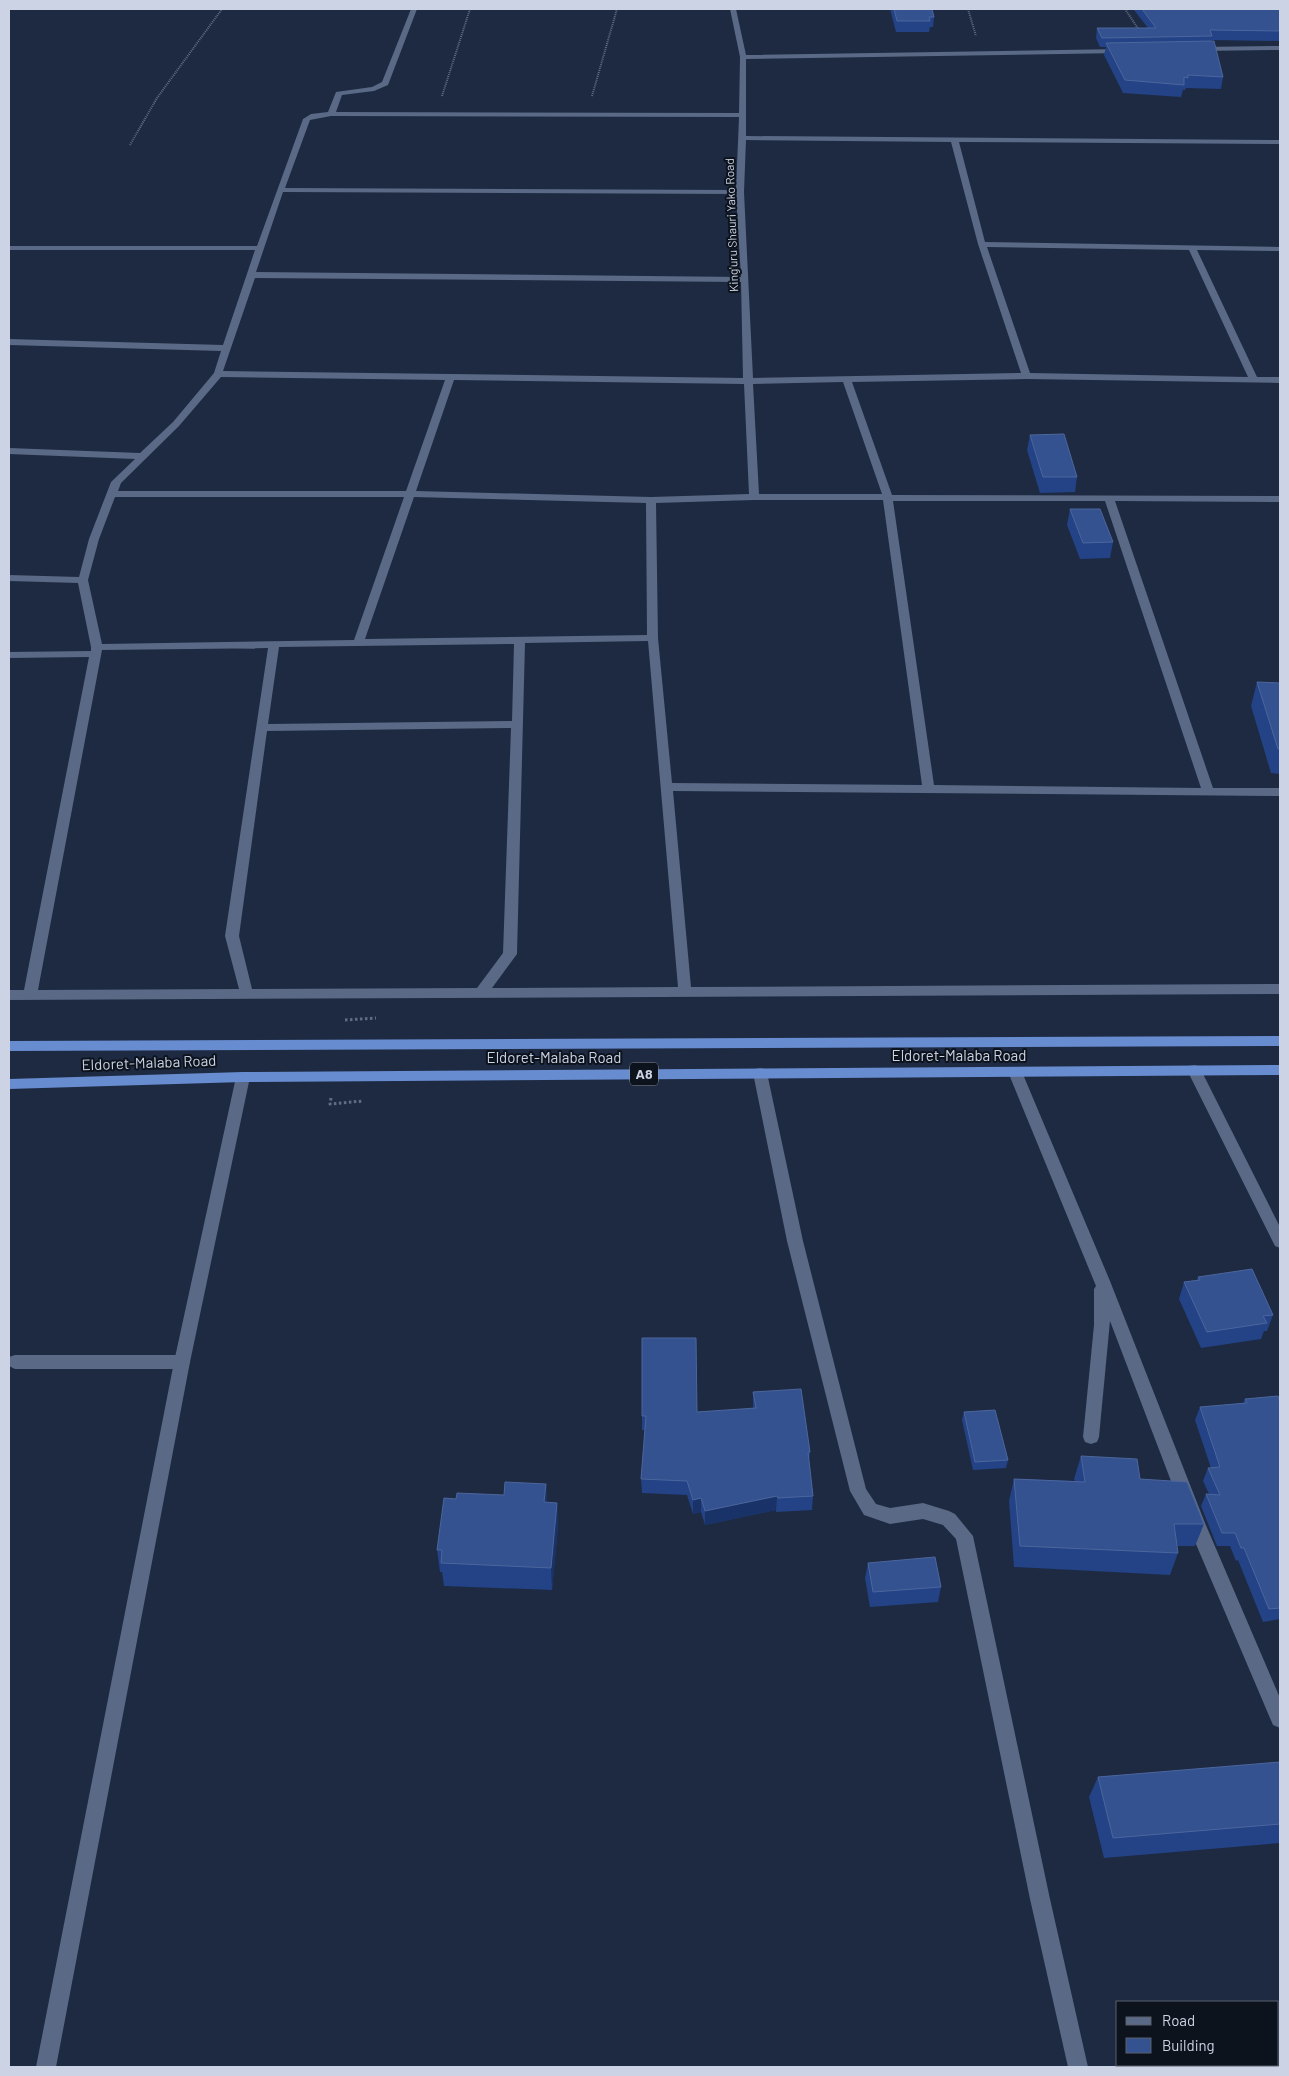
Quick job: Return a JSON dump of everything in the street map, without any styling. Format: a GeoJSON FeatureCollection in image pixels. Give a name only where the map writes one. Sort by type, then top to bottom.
{"type":"FeatureCollection","features":[{"type":"Feature","properties":{"kind":"highway","name":"Eldoret-Malaba Road"},"geometry":{"type":"LineString","coordinates":[[9,1046],[1280,1041]]}},
{"type":"Feature","properties":{"kind":"highway","name":"Eldoret-Malaba Road"},"geometry":{"type":"LineString","coordinates":[[9,1084],[243,1077],[1280,1070]]}},
{"type":"Feature","properties":{"kind":"street"},"geometry":{"type":"LineString","coordinates":[[330,114],[340,94],[346,91],[378,89],[384,83],[414,9]]}},
{"type":"Feature","properties":{"kind":"street","name":"King'uru Shauri Yako Road"},"geometry":{"type":"LineString","coordinates":[[733,9],[742,57],[743,115],[740,192],[746,280],[748,381],[754,497]]}},
{"type":"Feature","properties":{"kind":"street"},"geometry":{"type":"LineString","coordinates":[[1191,49],[1280,48]]}},
{"type":"Feature","properties":{"kind":"street"},"geometry":{"type":"LineString","coordinates":[[742,57],[1131,50]]}},
{"type":"Feature","properties":{"kind":"street"},"geometry":{"type":"LineString","coordinates":[[30,994],[96,650],[83,580],[94,539],[116,482],[176,424],[218,374],[306,119],[330,114],[743,115]]}},
{"type":"Feature","properties":{"kind":"street"},"geometry":{"type":"LineString","coordinates":[[741,138],[1280,142]]}},
{"type":"Feature","properties":{"kind":"street"},"geometry":{"type":"LineString","coordinates":[[954,139],[982,244],[1026,376]]}},
{"type":"Feature","properties":{"kind":"street"},"geometry":{"type":"LineString","coordinates":[[280,190],[740,192]]}},
{"type":"Feature","properties":{"kind":"street"},"geometry":{"type":"LineString","coordinates":[[982,244],[1280,249]]}},
{"type":"Feature","properties":{"kind":"street"},"geometry":{"type":"LineString","coordinates":[[9,248],[261,248]]}},
{"type":"Feature","properties":{"kind":"street"},"geometry":{"type":"LineString","coordinates":[[1192,248],[1254,380]]}},
{"type":"Feature","properties":{"kind":"street"},"geometry":{"type":"LineString","coordinates":[[252,275],[746,280]]}},
{"type":"Feature","properties":{"kind":"street"},"geometry":{"type":"LineString","coordinates":[[9,342],[227,348]]}},
{"type":"Feature","properties":{"kind":"street"},"geometry":{"type":"LineString","coordinates":[[218,374],[748,381],[1026,376],[1280,380]]}},
{"type":"Feature","properties":{"kind":"street"},"geometry":{"type":"LineString","coordinates":[[359,642],[450,378]]}},
{"type":"Feature","properties":{"kind":"street"},"geometry":{"type":"LineString","coordinates":[[847,380],[888,498],[928,788]]}},
{"type":"Feature","properties":{"kind":"street"},"geometry":{"type":"LineString","coordinates":[[9,451],[142,456]]}},
{"type":"Feature","properties":{"kind":"street"},"geometry":{"type":"LineString","coordinates":[[111,494],[409,494],[651,500],[754,497],[1280,499]]}},
{"type":"Feature","properties":{"kind":"street"},"geometry":{"type":"LineString","coordinates":[[1109,498],[1208,791]]}},
{"type":"Feature","properties":{"kind":"street"},"geometry":{"type":"LineString","coordinates":[[651,500],[653,638],[668,786],[685,992]]}},
{"type":"Feature","properties":{"kind":"street"},"geometry":{"type":"LineString","coordinates":[[9,578],[83,580]]}},
{"type":"Feature","properties":{"kind":"street"},"geometry":{"type":"LineString","coordinates":[[9,655],[274,644],[653,638]]}},
{"type":"Feature","properties":{"kind":"street"},"geometry":{"type":"LineString","coordinates":[[481,993],[510,954],[520,640]]}},
{"type":"Feature","properties":{"kind":"street"},"geometry":{"type":"LineString","coordinates":[[247,994],[232,936],[274,644]]}},
{"type":"Feature","properties":{"kind":"street"},"geometry":{"type":"LineString","coordinates":[[262,728],[517,724]]}},
{"type":"Feature","properties":{"kind":"street"},"geometry":{"type":"LineString","coordinates":[[668,786],[1280,792]]}},
{"type":"Feature","properties":{"kind":"street"},"geometry":{"type":"LineString","coordinates":[[9,995],[1280,989]]}},
{"type":"Feature","properties":{"kind":"street"},"geometry":{"type":"LineString","coordinates":[[1194,1070],[1280,1242]]}},
{"type":"Feature","properties":{"kind":"street"},"geometry":{"type":"LineString","coordinates":[[1015,1072],[1102,1281],[1196,1523],[1280,1719]]}},
{"type":"Feature","properties":{"kind":"street"},"geometry":{"type":"LineString","coordinates":[[760,1073],[795,1241],[858,1491],[870,1510],[890,1516],[923,1511],[949,1520],[964,1536],[1040,1899],[1078,2067]]}},
{"type":"Feature","properties":{"kind":"street"},"geometry":{"type":"LineString","coordinates":[[46,2067],[182,1362],[243,1077]]}},
{"type":"Feature","properties":{"kind":"street"},"geometry":{"type":"LineString","coordinates":[[1091,1437],[1102,1325],[1102,1281]]}},
{"type":"Feature","properties":{"kind":"street"},"geometry":{"type":"LineString","coordinates":[[14,1362],[182,1362]]}},
{"type":"Feature","properties":{"kind":"path"},"geometry":{"type":"LineString","coordinates":[[130,145],[157,98],[222,9]]}},
{"type":"Feature","properties":{"kind":"path"},"geometry":{"type":"LineString","coordinates":[[437,115],[470,9]]}},
{"type":"Feature","properties":{"kind":"path"},"geometry":{"type":"LineString","coordinates":[[587,116],[617,9]]}},
{"type":"Feature","properties":{"kind":"path"},"geometry":{"type":"LineString","coordinates":[[968,9],[982,53]]}},
{"type":"Feature","properties":{"kind":"path"},"geometry":{"type":"LineString","coordinates":[[1124,9],[1140,32]]}},
{"type":"Feature","properties":{"kind":"building"},"geometry":{"type":"Polygon","coordinates":[[[894,9],[932,9],[934,17],[929,17],[930,21],[897,21],[894,9]]]}},
{"type":"Feature","properties":{"kind":"building"},"geometry":{"type":"Polygon","coordinates":[[[1142,9],[1280,9],[1280,31],[1210,30],[1212,36],[1102,38],[1097,28],[1156,28],[1142,9]]]}},
{"type":"Feature","properties":{"kind":"building"},"geometry":{"type":"Polygon","coordinates":[[[1214,41],[1223,77],[1188,75],[1188,78],[1184,77],[1184,85],[1125,80],[1106,43],[1214,41]]]}},
{"type":"Feature","properties":{"kind":"building"},"geometry":{"type":"Polygon","coordinates":[[[1064,434],[1077,477],[1043,477],[1030,435],[1064,434]]]}},
{"type":"Feature","properties":{"kind":"building"},"geometry":{"type":"Polygon","coordinates":[[[1070,509],[1100,509],[1113,542],[1083,543],[1070,509]]]}},
{"type":"Feature","properties":{"kind":"building"},"geometry":{"type":"Polygon","coordinates":[[[1257,682],[1280,683],[1280,749],[1278,749],[1257,682]]]}},
{"type":"Feature","properties":{"kind":"building"},"geometry":{"type":"Polygon","coordinates":[[[1252,1269],[1273,1315],[1263,1316],[1267,1323],[1207,1332],[1184,1282],[1200,1280],[1198,1277],[1252,1269]]]}},
{"type":"Feature","properties":{"kind":"building"},"geometry":{"type":"Polygon","coordinates":[[[642,1338],[696,1338],[697,1412],[756,1408],[753,1392],[801,1389],[810,1452],[808,1452],[813,1496],[778,1498],[777,1496],[705,1511],[701,1498],[693,1500],[687,1481],[641,1479],[646,1416],[642,1416],[642,1338]]]}},
{"type":"Feature","properties":{"kind":"building"},"geometry":{"type":"Polygon","coordinates":[[[1278,1396],[1280,1403],[1280,1608],[1269,1609],[1244,1548],[1241,1548],[1235,1533],[1222,1533],[1206,1494],[1220,1495],[1208,1468],[1220,1467],[1200,1407],[1247,1403],[1245,1399],[1278,1396]]]}},
{"type":"Feature","properties":{"kind":"building"},"geometry":{"type":"Polygon","coordinates":[[[995,1410],[1008,1460],[975,1462],[964,1412],[995,1410]]]}},
{"type":"Feature","properties":{"kind":"building"},"geometry":{"type":"Polygon","coordinates":[[[1081,1456],[1137,1459],[1140,1479],[1187,1482],[1204,1524],[1174,1524],[1178,1553],[1020,1546],[1014,1479],[1085,1482],[1081,1456]]]}},
{"type":"Feature","properties":{"kind":"building"},"geometry":{"type":"Polygon","coordinates":[[[505,1482],[546,1484],[544,1502],[557,1503],[551,1568],[441,1563],[442,1550],[437,1550],[444,1498],[456,1499],[457,1493],[504,1495],[505,1482]]]}},
{"type":"Feature","properties":{"kind":"building"},"geometry":{"type":"Polygon","coordinates":[[[935,1557],[941,1587],[873,1592],[868,1563],[935,1557]]]}},
{"type":"Feature","properties":{"kind":"building"},"geometry":{"type":"Polygon","coordinates":[[[1280,1762],[1280,1824],[1113,1838],[1098,1777],[1280,1762]]]}}]}
